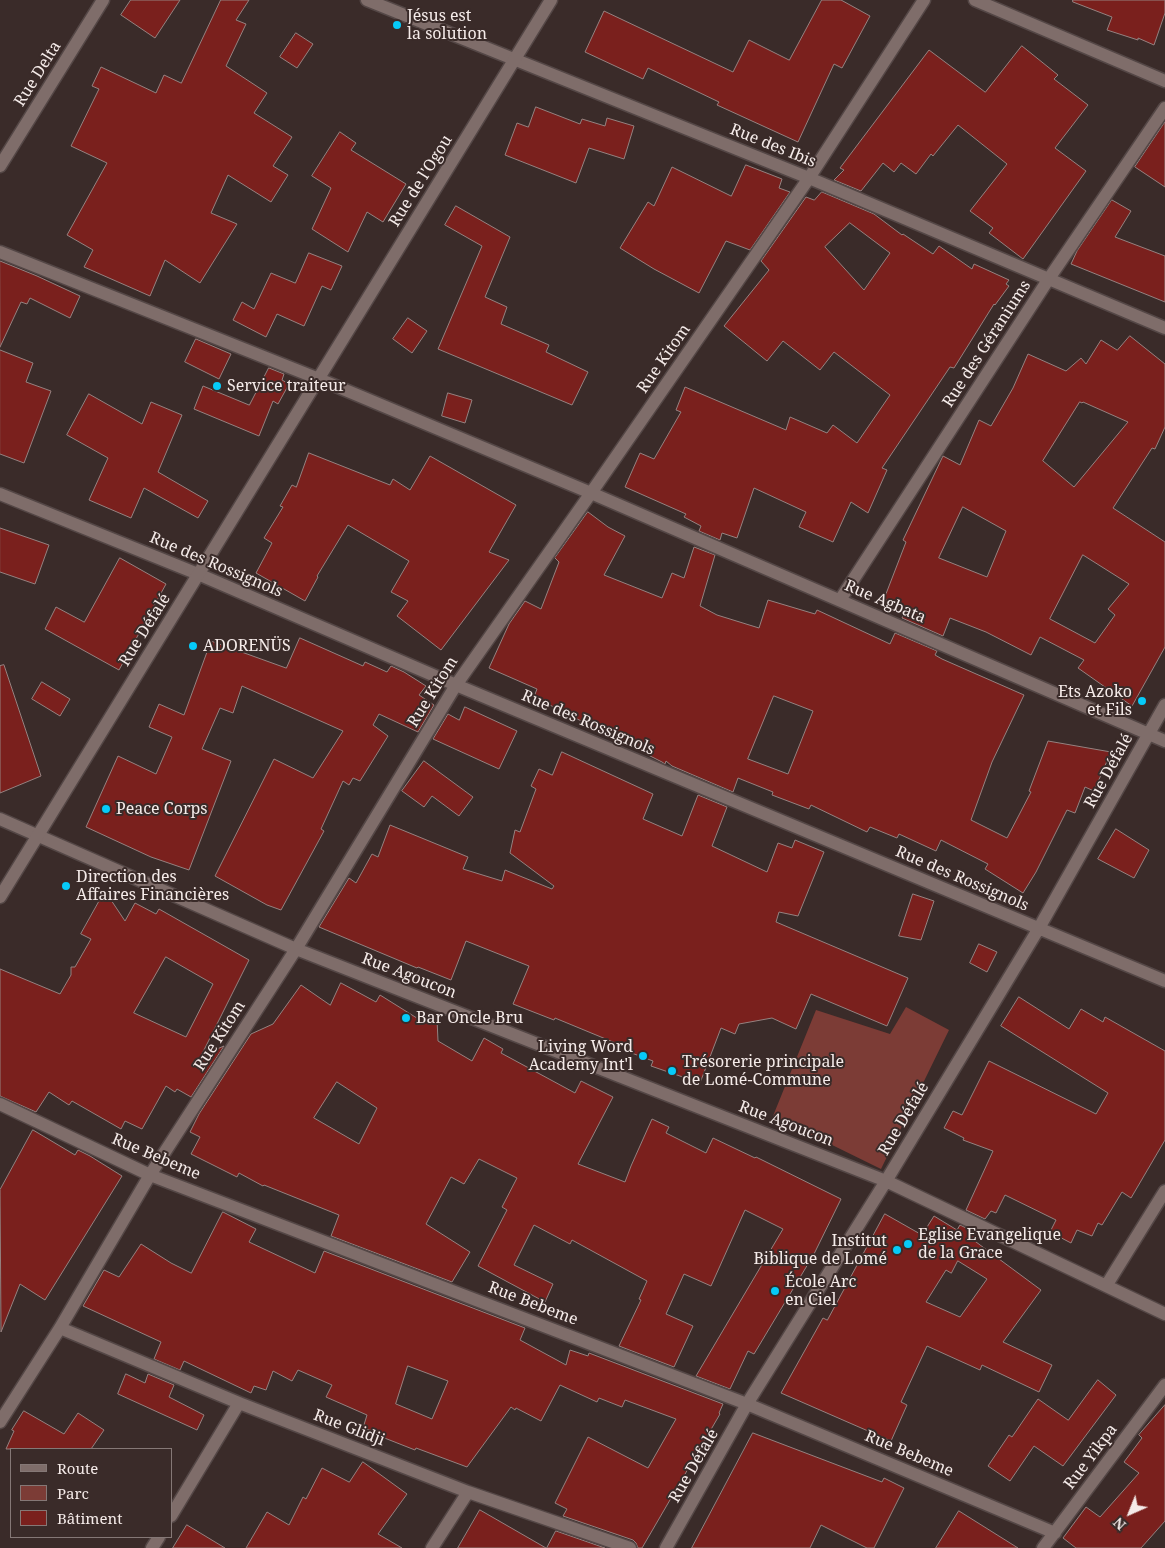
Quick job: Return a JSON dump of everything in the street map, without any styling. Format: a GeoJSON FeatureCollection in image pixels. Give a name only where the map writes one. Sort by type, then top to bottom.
{"type":"FeatureCollection","features":[{"type":"Feature","properties":{"kind":"street","name":"Rue Delta"},"geometry":{"type":"LineString","coordinates":[[0,166],[103,0]]}},
{"type":"Feature","properties":{"kind":"street","name":"Rue des Ibis"},"geometry":{"type":"LineString","coordinates":[[367,0],[808,178],[1165,328]]}},
{"type":"Feature","properties":{"kind":"street","name":"Rue de l'Ogou"},"geometry":{"type":"LineString","coordinates":[[319,379],[551,0]]}},
{"type":"Feature","properties":{"kind":"street","name":"Rue Kitom"},"geometry":{"type":"LineString","coordinates":[[0,1422],[60,1328],[150,1175],[296,949],[456,685],[808,178],[924,0]]}},
{"type":"Feature","properties":{"kind":"street"},"geometry":{"type":"LineString","coordinates":[[975,0],[1165,82]]}},
{"type":"Feature","properties":{"kind":"street","name":"Rue des Géraniums"},"geometry":{"type":"LineString","coordinates":[[840,600],[1048,280],[1165,108]]}},
{"type":"Feature","properties":{"kind":"street","name":"Rue Agbata"},"geometry":{"type":"LineString","coordinates":[[0,252],[319,379],[591,493],[1165,742]]}},
{"type":"Feature","properties":{"kind":"street","name":"Rue Défalé"},"geometry":{"type":"LineString","coordinates":[[0,898],[319,379]]}},
{"type":"Feature","properties":{"kind":"street","name":"Rue des Rossignols"},"geometry":{"type":"LineString","coordinates":[[0,494],[198,574],[456,685],[1165,981]]}},
{"type":"Feature","properties":{"kind":"street","name":"Rue Défalé"},"geometry":{"type":"LineString","coordinates":[[666,1548],[748,1404],[1039,928],[1165,705]]}},
{"type":"Feature","properties":{"kind":"street","name":"Rue Agoucon"},"geometry":{"type":"LineString","coordinates":[[0,819],[296,949],[886,1181],[1165,1314]]}},
{"type":"Feature","properties":{"kind":"street","name":"Rue Bebeme"},"geometry":{"type":"LineString","coordinates":[[0,1104],[150,1175],[748,1404],[1055,1533]]}},
{"type":"Feature","properties":{"kind":"street"},"geometry":{"type":"LineString","coordinates":[[1106,1286],[1165,1191]]}},
{"type":"Feature","properties":{"kind":"street","name":"Rue Glidji"},"geometry":{"type":"LineString","coordinates":[[60,1328],[239,1403],[468,1492],[630,1548]]}},
{"type":"Feature","properties":{"kind":"street","name":"Rue Yikpa"},"geometry":{"type":"LineString","coordinates":[[1043,1548],[1165,1384]]}},
{"type":"Feature","properties":{"kind":"street"},"geometry":{"type":"LineString","coordinates":[[172,1514],[239,1403]]}},
{"type":"Feature","properties":{"kind":"street"},"geometry":{"type":"LineString","coordinates":[[432,1548],[468,1492]]}},
{"type":"Feature","properties":{"kind":"green space"},"geometry":{"type":"Polygon","coordinates":[[[906,1007],[949,1030],[881,1169],[773,1116],[816,1010],[890,1034],[906,1007]]]}},
{"type":"Feature","properties":{"kind":"building"},"geometry":{"type":"Polygon","coordinates":[[[131,0],[180,0],[155,38],[121,15],[131,0]]]}},
{"type":"Feature","properties":{"kind":"building"},"geometry":{"type":"Polygon","coordinates":[[[221,0],[249,0],[236,20],[246,24],[226,66],[267,93],[254,113],[292,137],[273,166],[288,175],[271,202],[228,175],[211,213],[237,224],[200,283],[165,260],[150,296],[84,267],[93,250],[67,235],[107,163],[71,146],[99,89],[92,86],[101,67],[156,93],[164,75],[181,83],[221,0]]]}},
{"type":"Feature","properties":{"kind":"building"},"geometry":{"type":"Polygon","coordinates":[[[822,0],[841,0],[870,16],[842,68],[834,64],[798,142],[717,105],[719,102],[648,68],[643,79],[585,52],[604,11],[733,72],[749,40],[789,60],[822,0]]]}},
{"type":"Feature","properties":{"kind":"building"},"geometry":{"type":"Polygon","coordinates":[[[1073,0],[1165,0],[1165,13],[1154,45],[1138,38],[1138,40],[1107,30],[1112,17],[1073,2],[1073,0]]]}},
{"type":"Feature","properties":{"kind":"building"},"geometry":{"type":"Polygon","coordinates":[[[296,33],[313,44],[297,68],[280,57],[296,33]]]}},
{"type":"Feature","properties":{"kind":"building"},"geometry":{"type":"Polygon","coordinates":[[[1022,46],[1058,75],[1054,79],[1088,105],[1055,148],[1086,171],[1023,259],[989,233],[993,228],[970,211],[1007,164],[958,125],[933,156],[931,154],[916,174],[901,163],[894,172],[883,163],[861,191],[834,180],[844,170],[840,168],[929,50],[985,92],[1022,46]]]}},
{"type":"Feature","properties":{"kind":"building"},"geometry":{"type":"Polygon","coordinates":[[[536,107],[580,124],[582,119],[605,126],[607,118],[634,126],[624,159],[589,148],[576,183],[505,155],[517,123],[528,127],[536,107]]]}},
{"type":"Feature","properties":{"kind":"building"},"geometry":{"type":"Polygon","coordinates":[[[1165,122],[1165,187],[1135,167],[1165,122]]]}},
{"type":"Feature","properties":{"kind":"building"},"geometry":{"type":"Polygon","coordinates":[[[340,132],[356,143],[351,150],[406,184],[383,222],[367,212],[348,252],[312,229],[331,188],[312,176],[340,132]]]}},
{"type":"Feature","properties":{"kind":"building"},"geometry":{"type":"Polygon","coordinates":[[[746,165],[782,179],[779,188],[790,192],[750,250],[726,241],[699,293],[620,248],[648,202],[654,206],[672,167],[731,196],[746,165]]]}},
{"type":"Feature","properties":{"kind":"building"},"geometry":{"type":"Polygon","coordinates":[[[822,192],[874,214],[902,235],[933,254],[939,246],[972,269],[974,264],[1009,280],[1006,284],[1009,286],[994,304],[954,368],[950,367],[882,468],[887,470],[868,513],[851,502],[833,542],[799,527],[806,512],[754,488],[737,538],[722,533],[720,540],[699,531],[701,526],[684,517],[686,514],[625,487],[640,453],[654,459],[681,412],[676,410],[685,387],[786,430],[790,417],[827,433],[833,425],[857,443],[890,395],[834,352],[820,370],[783,341],[767,361],[724,326],[769,270],[761,261],[806,197],[814,200],[822,192]],[[850,223],[825,247],[864,290],[890,253],[850,223]]]}},
{"type":"Feature","properties":{"kind":"building"},"geometry":{"type":"Polygon","coordinates":[[[1112,200],[1131,211],[1115,237],[1165,256],[1165,302],[1071,264],[1077,251],[1112,200]]]}},
{"type":"Feature","properties":{"kind":"building"},"geometry":{"type":"Polygon","coordinates":[[[456,206],[510,237],[485,297],[507,307],[501,324],[549,345],[546,352],[588,372],[572,405],[438,349],[482,246],[445,225],[456,206]]]}},
{"type":"Feature","properties":{"kind":"building"},"geometry":{"type":"Polygon","coordinates":[[[309,253],[342,266],[331,290],[322,286],[304,326],[277,314],[266,337],[233,320],[242,302],[254,309],[271,273],[295,283],[309,253]]]}},
{"type":"Feature","properties":{"kind":"building"},"geometry":{"type":"Polygon","coordinates":[[[0,261],[80,296],[70,318],[30,298],[27,304],[21,302],[0,347],[0,261]]]}},
{"type":"Feature","properties":{"kind":"building"},"geometry":{"type":"Polygon","coordinates":[[[408,318],[427,331],[412,353],[393,339],[408,318]]]}},
{"type":"Feature","properties":{"kind":"building"},"geometry":{"type":"Polygon","coordinates":[[[1130,336],[1165,364],[1165,427],[1155,449],[1152,448],[1113,508],[1165,542],[1165,647],[1132,706],[1078,668],[1084,660],[1040,637],[1031,655],[986,632],[950,618],[943,636],[902,618],[906,608],[884,599],[906,542],[903,540],[943,456],[960,465],[979,420],[991,426],[1013,388],[1028,354],[1066,371],[1081,358],[1086,364],[1101,340],[1117,350],[1130,336]],[[1080,402],[1043,461],[1074,487],[1128,422],[1080,402]],[[963,507],[939,558],[987,577],[1006,531],[963,507]],[[1083,555],[1050,619],[1095,643],[1115,615],[1108,609],[1129,584],[1083,555]]]}},
{"type":"Feature","properties":{"kind":"building"},"geometry":{"type":"Polygon","coordinates":[[[196,339],[231,354],[219,379],[185,362],[196,339]]]}},
{"type":"Feature","properties":{"kind":"building"},"geometry":{"type":"Polygon","coordinates":[[[0,350],[33,363],[26,382],[51,391],[24,463],[0,454],[0,350]]]}},
{"type":"Feature","properties":{"kind":"building"},"geometry":{"type":"Polygon","coordinates":[[[269,368],[284,374],[282,380],[289,384],[278,404],[273,401],[259,436],[194,409],[203,386],[249,405],[269,368]]]}},
{"type":"Feature","properties":{"kind":"building"},"geometry":{"type":"Polygon","coordinates":[[[448,393],[472,400],[465,423],[442,416],[448,393]]]}},
{"type":"Feature","properties":{"kind":"building"},"geometry":{"type":"Polygon","coordinates":[[[89,394],[142,424],[151,402],[182,415],[158,472],[208,501],[198,518],[144,488],[131,518],[89,500],[108,458],[67,435],[89,394]]]}},
{"type":"Feature","properties":{"kind":"building"},"geometry":{"type":"Polygon","coordinates":[[[309,453],[390,485],[393,479],[410,490],[430,456],[516,505],[489,552],[509,560],[441,650],[397,616],[408,601],[391,592],[409,561],[348,525],[317,576],[305,601],[256,573],[272,543],[264,538],[283,507],[280,506],[292,485],[296,487],[309,453]]]}},
{"type":"Feature","properties":{"kind":"building"},"geometry":{"type":"Polygon","coordinates":[[[588,512],[608,527],[625,536],[604,575],[662,598],[672,573],[684,578],[694,547],[715,555],[700,606],[717,615],[759,628],[768,600],[815,614],[817,610],[890,644],[895,633],[937,651],[935,655],[942,659],[1024,695],[992,762],[971,820],[1007,838],[1031,792],[1029,791],[1048,741],[1111,752],[1094,791],[1085,787],[1075,813],[1067,810],[1036,872],[1023,893],[985,869],[988,864],[941,840],[936,851],[899,834],[897,838],[870,827],[867,832],[811,805],[809,809],[772,795],[773,792],[738,778],[733,792],[672,766],[666,761],[665,764],[534,697],[537,689],[489,668],[509,624],[525,601],[541,609],[559,562],[555,558],[588,512]],[[774,696],[748,759],[788,774],[813,711],[774,696]]]}},
{"type":"Feature","properties":{"kind":"building"},"geometry":{"type":"Polygon","coordinates":[[[0,528],[49,545],[35,584],[0,572],[0,528]]]}},
{"type":"Feature","properties":{"kind":"building"},"geometry":{"type":"Polygon","coordinates":[[[120,558],[166,584],[119,670],[45,629],[56,607],[84,622],[120,558]]]}},
{"type":"Feature","properties":{"kind":"building"},"geometry":{"type":"Polygon","coordinates":[[[300,638],[363,666],[365,662],[387,672],[391,666],[404,672],[426,686],[419,695],[434,705],[418,732],[379,714],[373,725],[388,736],[360,781],[353,778],[349,785],[343,781],[321,829],[324,831],[281,910],[267,905],[215,876],[274,759],[313,778],[343,731],[242,686],[233,713],[220,708],[202,749],[231,761],[189,870],[151,857],[86,827],[118,756],[156,774],[172,737],[149,727],[159,704],[184,715],[211,641],[286,668],[300,638]]]}},
{"type":"Feature","properties":{"kind":"building"},"geometry":{"type":"Polygon","coordinates":[[[4,665],[41,776],[0,793],[0,666],[4,665]]]}},
{"type":"Feature","properties":{"kind":"building"},"geometry":{"type":"Polygon","coordinates":[[[42,682],[70,699],[60,716],[32,699],[42,682]]]}},
{"type":"Feature","properties":{"kind":"building"},"geometry":{"type":"Polygon","coordinates":[[[465,707],[517,731],[499,769],[433,739],[448,714],[459,720],[465,707]]]}},
{"type":"Feature","properties":{"kind":"building"},"geometry":{"type":"Polygon","coordinates":[[[562,752],[653,794],[643,819],[682,836],[698,795],[727,807],[712,846],[767,872],[778,843],[792,848],[795,840],[824,852],[798,916],[779,912],[776,922],[908,978],[887,1026],[811,994],[796,1029],[772,1018],[739,1024],[735,1034],[721,1028],[700,1083],[651,1066],[653,1061],[629,1052],[630,1049],[555,1018],[554,1020],[513,1004],[529,966],[466,941],[451,980],[417,968],[319,927],[349,878],[356,883],[372,854],[378,857],[390,825],[468,857],[463,869],[502,881],[505,870],[552,889],[554,886],[510,853],[515,830],[520,832],[536,789],[531,786],[539,769],[552,775],[562,752]]]}},
{"type":"Feature","properties":{"kind":"building"},"geometry":{"type":"Polygon","coordinates":[[[424,761],[473,797],[459,816],[432,796],[424,807],[402,791],[424,761]]]}},
{"type":"Feature","properties":{"kind":"building"},"geometry":{"type":"Polygon","coordinates":[[[1116,829],[1149,850],[1134,878],[1098,859],[1116,829]]]}},
{"type":"Feature","properties":{"kind":"building"},"geometry":{"type":"Polygon","coordinates":[[[105,891],[125,921],[135,903],[156,914],[159,909],[249,960],[201,1056],[224,1046],[191,1097],[177,1089],[175,1092],[166,1086],[142,1129],[125,1121],[121,1129],[72,1101],[69,1105],[49,1092],[36,1112],[0,1096],[0,969],[60,994],[71,975],[71,967],[75,967],[91,939],[81,934],[105,891]],[[166,957],[134,1013],[186,1037],[213,984],[166,957]]]}},
{"type":"Feature","properties":{"kind":"building"},"geometry":{"type":"Polygon","coordinates":[[[913,894],[934,901],[921,940],[899,936],[913,894]]]}},
{"type":"Feature","properties":{"kind":"building"},"geometry":{"type":"Polygon","coordinates":[[[979,944],[997,952],[987,972],[970,963],[979,944]]]}},
{"type":"Feature","properties":{"kind":"building"},"geometry":{"type":"Polygon","coordinates":[[[341,983],[376,1002],[380,995],[420,1020],[437,1019],[438,1041],[472,1061],[484,1038],[503,1049],[501,1053],[575,1093],[581,1081],[613,1097],[578,1164],[625,1182],[652,1119],[669,1127],[666,1133],[706,1153],[713,1138],[841,1199],[814,1254],[754,1354],[748,1351],[730,1389],[696,1376],[783,1229],[745,1210],[711,1286],[684,1274],[666,1314],[693,1326],[674,1367],[619,1346],[641,1300],[639,1299],[647,1281],[572,1240],[570,1244],[534,1225],[514,1265],[553,1284],[545,1302],[478,1266],[507,1210],[502,1207],[517,1178],[479,1159],[464,1184],[451,1177],[426,1224],[470,1252],[452,1282],[331,1236],[339,1215],[263,1186],[239,1173],[237,1177],[191,1154],[200,1137],[190,1132],[199,1114],[251,1034],[273,1024],[301,985],[330,1005],[341,983]],[[337,1082],[314,1118],[359,1144],[377,1108],[337,1082]]]}},
{"type":"Feature","properties":{"kind":"building"},"geometry":{"type":"Polygon","coordinates":[[[1019,997],[1069,1029],[1081,1009],[1103,1022],[1105,1017],[1165,1051],[1165,1140],[1131,1198],[1122,1192],[1102,1225],[1098,1223],[1092,1236],[1077,1230],[1071,1243],[1050,1232],[1056,1220],[1005,1195],[996,1213],[991,1211],[985,1219],[966,1210],[993,1151],[963,1140],[964,1138],[944,1128],[953,1111],[962,1115],[989,1061],[1096,1114],[1108,1093],[1001,1026],[1019,997]]]}},
{"type":"Feature","properties":{"kind":"building"},"geometry":{"type":"Polygon","coordinates":[[[33,1130],[75,1155],[78,1150],[90,1156],[122,1176],[45,1300],[20,1284],[1,1332],[0,1190],[33,1130]]]}},
{"type":"Feature","properties":{"kind":"building"},"geometry":{"type":"Polygon","coordinates":[[[223,1212],[256,1229],[249,1242],[315,1273],[324,1251],[525,1328],[520,1340],[566,1365],[570,1350],[588,1356],[589,1353],[723,1404],[720,1414],[642,1548],[638,1548],[633,1540],[563,1516],[567,1509],[555,1503],[588,1437],[648,1468],[676,1419],[625,1400],[622,1407],[599,1398],[597,1402],[560,1385],[541,1421],[511,1407],[467,1467],[416,1448],[415,1450],[382,1437],[383,1434],[363,1428],[367,1415],[326,1397],[332,1385],[298,1370],[292,1381],[273,1371],[266,1390],[254,1386],[251,1393],[184,1361],[180,1370],[154,1359],[161,1342],[83,1306],[104,1270],[119,1277],[141,1244],[191,1273],[223,1212]],[[408,1366],[396,1404],[432,1419],[448,1381],[408,1366]]]}},
{"type":"Feature","properties":{"kind":"building"},"geometry":{"type":"Polygon","coordinates":[[[885,1214],[922,1235],[934,1216],[957,1230],[960,1225],[976,1233],[972,1239],[1041,1290],[1003,1342],[1052,1365],[1039,1392],[982,1365],[980,1370],[927,1346],[901,1402],[907,1405],[891,1441],[781,1393],[823,1318],[827,1320],[885,1214]],[[958,1261],[951,1273],[946,1270],[926,1302],[960,1317],[987,1279],[958,1261]]]}},
{"type":"Feature","properties":{"kind":"building"},"geometry":{"type":"Polygon","coordinates":[[[126,1374],[145,1383],[148,1374],[174,1385],[169,1397],[204,1415],[197,1430],[118,1394],[126,1374]]]}},
{"type":"Feature","properties":{"kind":"building"},"geometry":{"type":"Polygon","coordinates":[[[1098,1380],[1116,1395],[1063,1466],[1034,1446],[1010,1481],[988,1466],[1009,1435],[1012,1437],[1038,1399],[1068,1420],[1098,1380]]]}},
{"type":"Feature","properties":{"kind":"building"},"geometry":{"type":"Polygon","coordinates":[[[1165,1405],[1165,1521],[1141,1548],[1076,1548],[1063,1538],[1086,1507],[1100,1517],[1139,1473],[1124,1462],[1142,1438],[1139,1435],[1165,1405]]]}},
{"type":"Feature","properties":{"kind":"building"},"geometry":{"type":"Polygon","coordinates":[[[24,1411],[64,1434],[78,1413],[104,1430],[92,1448],[6,1449],[14,1431],[12,1430],[24,1411]]]}},
{"type":"Feature","properties":{"kind":"building"},"geometry":{"type":"Polygon","coordinates":[[[753,1433],[882,1482],[884,1478],[904,1488],[874,1548],[867,1548],[821,1525],[810,1548],[692,1548],[753,1433]]]}},
{"type":"Feature","properties":{"kind":"building"},"geometry":{"type":"Polygon","coordinates":[[[363,1462],[407,1494],[378,1534],[402,1548],[246,1548],[267,1512],[289,1525],[303,1497],[306,1499],[322,1468],[349,1482],[363,1462]]]}},
{"type":"Feature","properties":{"kind":"building"},"geometry":{"type":"Polygon","coordinates":[[[480,1510],[546,1548],[458,1548],[480,1510]]]}},
{"type":"Feature","properties":{"kind":"building"},"geometry":{"type":"Polygon","coordinates":[[[959,1511],[1018,1548],[936,1548],[959,1511]]]}},
{"type":"Feature","properties":{"kind":"building"},"geometry":{"type":"Polygon","coordinates":[[[187,1525],[225,1548],[173,1548],[187,1525]]]}},
{"type":"Feature","properties":{"kind":"building"},"geometry":{"type":"Polygon","coordinates":[[[556,1531],[605,1548],[547,1548],[556,1531]]]}},
{"type":"Feature","properties":{"kind":"place","name":"Jésus est la solution"},"geometry":{"type":"Point","coordinates":[397,25]}},
{"type":"Feature","properties":{"kind":"place","name":"Service traiteur"},"geometry":{"type":"Point","coordinates":[217,386]}},
{"type":"Feature","properties":{"kind":"place","name":"ADORENÜS"},"geometry":{"type":"Point","coordinates":[193,646]}},
{"type":"Feature","properties":{"kind":"place","name":"Ets Azoko et Fils"},"geometry":{"type":"Point","coordinates":[1142,701]}},
{"type":"Feature","properties":{"kind":"place","name":"Peace Corps"},"geometry":{"type":"Point","coordinates":[106,809]}},
{"type":"Feature","properties":{"kind":"place","name":"Direction des Affaires Financières"},"geometry":{"type":"Point","coordinates":[66,886]}},
{"type":"Feature","properties":{"kind":"place","name":"Bar Oncle Bru"},"geometry":{"type":"Point","coordinates":[406,1018]}},
{"type":"Feature","properties":{"kind":"place","name":"Living Word Academy Int'l"},"geometry":{"type":"Point","coordinates":[643,1056]}},
{"type":"Feature","properties":{"kind":"place","name":"Trésorerie principale de Lomé-Commune"},"geometry":{"type":"Point","coordinates":[672,1071]}},
{"type":"Feature","properties":{"kind":"place","name":"Eglise Evangelique de la Grace"},"geometry":{"type":"Point","coordinates":[908,1244]}},
{"type":"Feature","properties":{"kind":"place","name":"Institut Biblique de Lomé"},"geometry":{"type":"Point","coordinates":[897,1250]}},
{"type":"Feature","properties":{"kind":"place","name":"École Arc en Ciel"},"geometry":{"type":"Point","coordinates":[775,1291]}}]}
